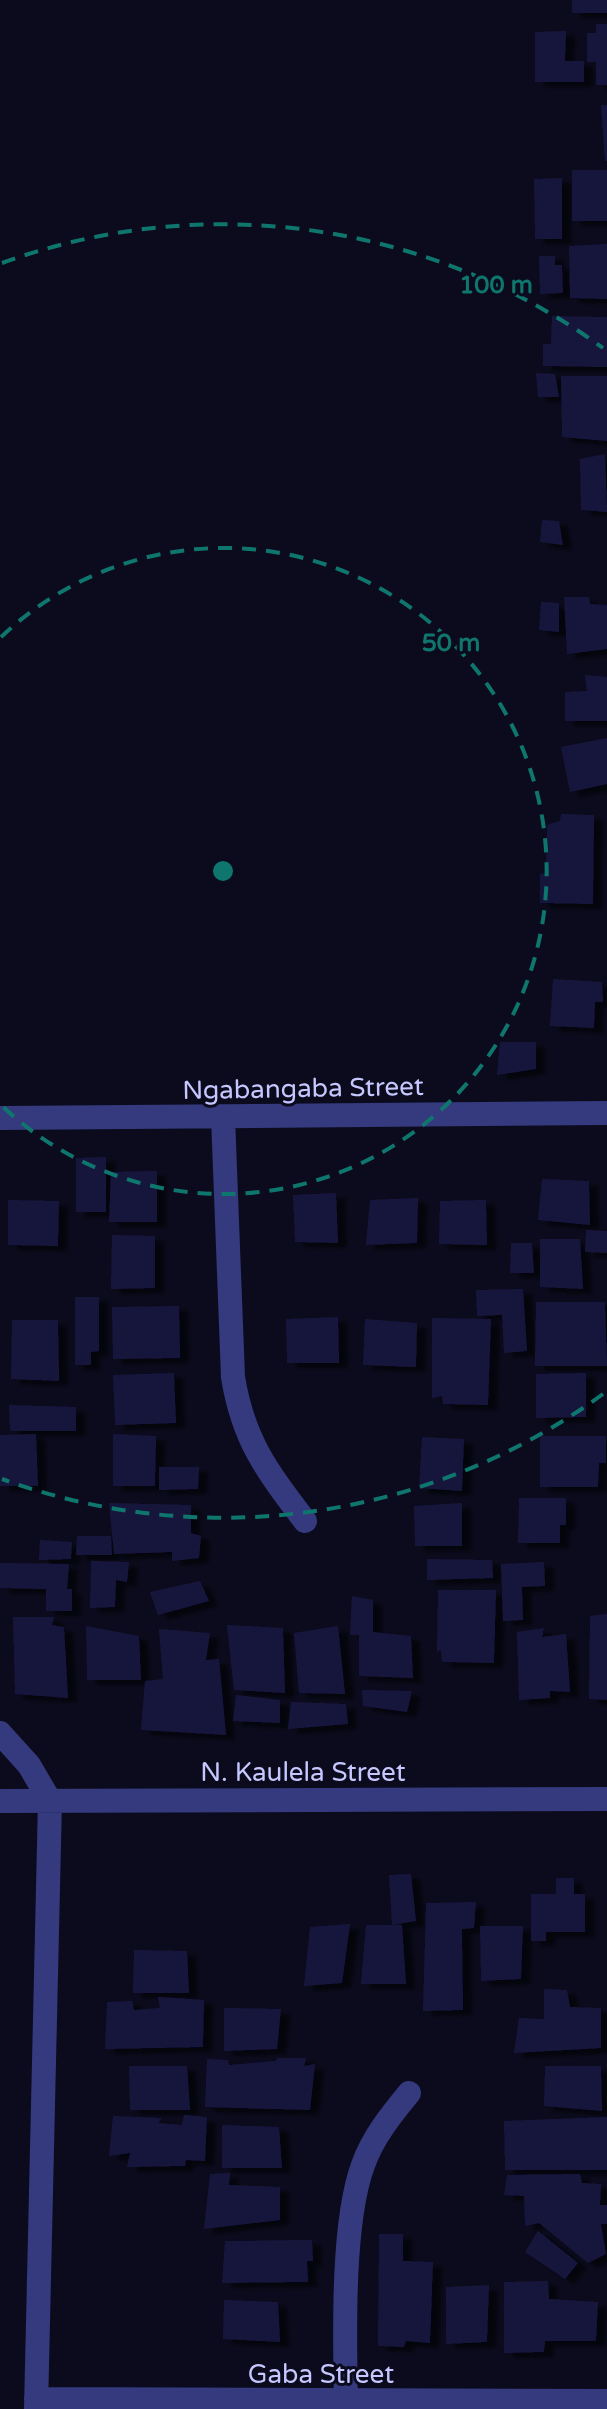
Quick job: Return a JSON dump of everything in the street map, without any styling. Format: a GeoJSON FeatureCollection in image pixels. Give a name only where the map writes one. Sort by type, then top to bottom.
{"type":"FeatureCollection","features":[{"type":"Feature","properties":{"kind":"street","name":"Ngabangaba Street"},"geometry":{"type":"LineString","coordinates":[[0,1118],[607,1113]]}},
{"type":"Feature","properties":{"kind":"street"},"geometry":{"type":"LineString","coordinates":[[223,1117],[233,1377],[239,1416],[273,1479],[305,1521]]}},
{"type":"Feature","properties":{"kind":"street"},"geometry":{"type":"LineString","coordinates":[[0,1733],[29,1765],[50,1801],[36,2404]]}},
{"type":"Feature","properties":{"kind":"street","name":"N. Kaulela Street"},"geometry":{"type":"LineString","coordinates":[[0,1801],[607,1799]]}},
{"type":"Feature","properties":{"kind":"street"},"geometry":{"type":"LineString","coordinates":[[346,2406],[349,2237],[354,2195],[363,2163],[381,2127],[409,2093]]}},
{"type":"Feature","properties":{"kind":"street","name":"Gaba Street"},"geometry":{"type":"LineString","coordinates":[[36,2404],[346,2406],[607,2401]]}},
{"type":"Feature","properties":{"kind":"building"},"geometry":{"type":"Polygon","coordinates":[[[572,0],[607,0],[607,13],[572,13],[572,0]]]}},
{"type":"Feature","properties":{"kind":"building"},"geometry":{"type":"Polygon","coordinates":[[[596,24],[607,24],[607,85],[596,85],[596,62],[587,62],[587,33],[596,33],[596,24]]]}},
{"type":"Feature","properties":{"kind":"building"},"geometry":{"type":"Polygon","coordinates":[[[566,31],[565,61],[584,61],[584,82],[535,82],[535,32],[566,31]]]}},
{"type":"Feature","properties":{"kind":"building"},"geometry":{"type":"Polygon","coordinates":[[[601,105],[607,105],[607,161],[605,161],[601,105]]]}},
{"type":"Feature","properties":{"kind":"building"},"geometry":{"type":"Polygon","coordinates":[[[572,170],[607,170],[607,221],[572,221],[572,170]]]}},
{"type":"Feature","properties":{"kind":"building"},"geometry":{"type":"Polygon","coordinates":[[[562,178],[562,239],[535,239],[534,179],[562,178]]]}},
{"type":"Feature","properties":{"kind":"building"},"geometry":{"type":"Polygon","coordinates":[[[607,244],[607,299],[570,298],[569,246],[607,244]]]}},
{"type":"Feature","properties":{"kind":"building"},"geometry":{"type":"Polygon","coordinates":[[[539,256],[555,256],[555,265],[562,265],[563,293],[540,294],[539,256]]]}},
{"type":"Feature","properties":{"kind":"building"},"geometry":{"type":"Polygon","coordinates":[[[552,316],[607,317],[607,367],[543,366],[543,344],[551,344],[552,316]]]}},
{"type":"Feature","properties":{"kind":"building"},"geometry":{"type":"Polygon","coordinates":[[[536,373],[555,374],[559,397],[538,397],[536,373]]]}},
{"type":"Feature","properties":{"kind":"building"},"geometry":{"type":"Polygon","coordinates":[[[561,376],[607,376],[607,441],[562,437],[561,376]]]}},
{"type":"Feature","properties":{"kind":"building"},"geometry":{"type":"Polygon","coordinates":[[[605,454],[607,512],[581,510],[580,459],[605,454]]]}},
{"type":"Feature","properties":{"kind":"building"},"geometry":{"type":"Polygon","coordinates":[[[542,520],[559,521],[563,545],[540,542],[542,520]]]}},
{"type":"Feature","properties":{"kind":"building"},"geometry":{"type":"Polygon","coordinates":[[[564,597],[589,597],[590,604],[607,605],[607,649],[567,654],[564,597]]]}},
{"type":"Feature","properties":{"kind":"building"},"geometry":{"type":"Polygon","coordinates":[[[541,602],[559,603],[559,632],[539,630],[541,602]]]}},
{"type":"Feature","properties":{"kind":"building"},"geometry":{"type":"Polygon","coordinates":[[[585,675],[607,677],[607,721],[565,721],[565,692],[587,691],[585,675]]]}},
{"type":"Feature","properties":{"kind":"building"},"geometry":{"type":"Polygon","coordinates":[[[607,738],[607,784],[570,792],[561,747],[607,738]]]}},
{"type":"Feature","properties":{"kind":"building"},"geometry":{"type":"Polygon","coordinates":[[[561,814],[594,815],[593,904],[540,903],[540,874],[546,873],[547,825],[560,821],[561,814]]]}},
{"type":"Feature","properties":{"kind":"building"},"geometry":{"type":"Polygon","coordinates":[[[553,979],[602,982],[603,1002],[595,1002],[594,1028],[550,1026],[553,979]]]}},
{"type":"Feature","properties":{"kind":"building"},"geometry":{"type":"Polygon","coordinates":[[[500,1042],[536,1042],[536,1069],[497,1075],[500,1042]]]}},
{"type":"Feature","properties":{"kind":"building"},"geometry":{"type":"Polygon","coordinates":[[[106,1157],[106,1212],[76,1212],[76,1158],[106,1157]]]}},
{"type":"Feature","properties":{"kind":"building"},"geometry":{"type":"Polygon","coordinates":[[[157,1171],[157,1222],[109,1222],[111,1172],[157,1171]]]}},
{"type":"Feature","properties":{"kind":"building"},"geometry":{"type":"Polygon","coordinates":[[[542,1179],[589,1181],[590,1225],[538,1220],[542,1179]]]}},
{"type":"Feature","properties":{"kind":"building"},"geometry":{"type":"Polygon","coordinates":[[[336,1193],[338,1243],[295,1242],[293,1195],[336,1193]]]}},
{"type":"Feature","properties":{"kind":"building"},"geometry":{"type":"Polygon","coordinates":[[[418,1198],[417,1243],[366,1245],[370,1200],[418,1198]]]}},
{"type":"Feature","properties":{"kind":"building"},"geometry":{"type":"Polygon","coordinates":[[[8,1200],[59,1201],[58,1246],[8,1245],[8,1200]]]}},
{"type":"Feature","properties":{"kind":"building"},"geometry":{"type":"Polygon","coordinates":[[[486,1200],[487,1245],[439,1244],[440,1201],[486,1200]]]}},
{"type":"Feature","properties":{"kind":"building"},"geometry":{"type":"Polygon","coordinates":[[[586,1230],[607,1231],[607,1253],[585,1252],[586,1230]]]}},
{"type":"Feature","properties":{"kind":"building"},"geometry":{"type":"Polygon","coordinates":[[[112,1235],[155,1236],[155,1288],[111,1289],[112,1235]]]}},
{"type":"Feature","properties":{"kind":"building"},"geometry":{"type":"Polygon","coordinates":[[[540,1239],[580,1239],[583,1289],[540,1287],[540,1239]]]}},
{"type":"Feature","properties":{"kind":"building"},"geometry":{"type":"Polygon","coordinates":[[[511,1243],[532,1243],[534,1273],[510,1273],[511,1243]]]}},
{"type":"Feature","properties":{"kind":"building"},"geometry":{"type":"Polygon","coordinates":[[[523,1289],[527,1351],[504,1353],[502,1315],[477,1316],[476,1290],[523,1289]]]}},
{"type":"Feature","properties":{"kind":"building"},"geometry":{"type":"Polygon","coordinates":[[[75,1297],[99,1297],[99,1351],[91,1352],[91,1365],[75,1365],[75,1297]]]}},
{"type":"Feature","properties":{"kind":"building"},"geometry":{"type":"Polygon","coordinates":[[[536,1302],[605,1302],[607,1366],[535,1366],[536,1302]]]}},
{"type":"Feature","properties":{"kind":"building"},"geometry":{"type":"Polygon","coordinates":[[[179,1306],[180,1358],[113,1359],[112,1307],[179,1306]]]}},
{"type":"Feature","properties":{"kind":"building"},"geometry":{"type":"Polygon","coordinates":[[[338,1317],[339,1363],[287,1363],[286,1319],[338,1317]]]}},
{"type":"Feature","properties":{"kind":"building"},"geometry":{"type":"Polygon","coordinates":[[[432,1318],[491,1319],[488,1405],[443,1404],[442,1396],[432,1398],[432,1318]]]}},
{"type":"Feature","properties":{"kind":"building"},"geometry":{"type":"Polygon","coordinates":[[[365,1319],[417,1323],[416,1367],[363,1365],[365,1319]]]}},
{"type":"Feature","properties":{"kind":"building"},"geometry":{"type":"Polygon","coordinates":[[[12,1320],[58,1320],[59,1381],[11,1379],[12,1320]]]}},
{"type":"Feature","properties":{"kind":"building"},"geometry":{"type":"Polygon","coordinates":[[[174,1373],[176,1423],[115,1425],[113,1375],[174,1373]]]}},
{"type":"Feature","properties":{"kind":"building"},"geometry":{"type":"Polygon","coordinates":[[[586,1373],[586,1417],[536,1418],[536,1374],[586,1373]]]}},
{"type":"Feature","properties":{"kind":"building"},"geometry":{"type":"Polygon","coordinates":[[[9,1405],[76,1407],[76,1431],[10,1431],[9,1405]]]}},
{"type":"Feature","properties":{"kind":"building"},"geometry":{"type":"Polygon","coordinates":[[[36,1434],[38,1486],[0,1486],[0,1435],[36,1434]]]}},
{"type":"Feature","properties":{"kind":"building"},"geometry":{"type":"Polygon","coordinates":[[[113,1434],[156,1436],[155,1486],[113,1486],[113,1434]]]}},
{"type":"Feature","properties":{"kind":"building"},"geometry":{"type":"Polygon","coordinates":[[[540,1436],[606,1436],[606,1463],[599,1463],[598,1487],[540,1487],[540,1436]]]}},
{"type":"Feature","properties":{"kind":"building"},"geometry":{"type":"Polygon","coordinates":[[[422,1437],[464,1439],[462,1491],[419,1488],[422,1437]]]}},
{"type":"Feature","properties":{"kind":"building"},"geometry":{"type":"Polygon","coordinates":[[[159,1467],[199,1467],[198,1489],[159,1490],[159,1467]]]}},
{"type":"Feature","properties":{"kind":"building"},"geometry":{"type":"Polygon","coordinates":[[[519,1498],[566,1498],[566,1525],[560,1525],[560,1543],[518,1543],[519,1498]]]}},
{"type":"Feature","properties":{"kind":"building"},"geometry":{"type":"Polygon","coordinates":[[[109,1503],[191,1505],[191,1533],[201,1536],[199,1558],[172,1561],[172,1552],[114,1554],[109,1503]]]}},
{"type":"Feature","properties":{"kind":"building"},"geometry":{"type":"Polygon","coordinates":[[[462,1503],[462,1546],[415,1546],[414,1506],[462,1503]]]}},
{"type":"Feature","properties":{"kind":"building"},"geometry":{"type":"Polygon","coordinates":[[[77,1536],[111,1536],[112,1555],[76,1555],[77,1536]]]}},
{"type":"Feature","properties":{"kind":"building"},"geometry":{"type":"Polygon","coordinates":[[[40,1540],[72,1542],[71,1559],[39,1560],[40,1540]]]}},
{"type":"Feature","properties":{"kind":"building"},"geometry":{"type":"Polygon","coordinates":[[[427,1559],[492,1560],[493,1578],[427,1580],[427,1559]]]}},
{"type":"Feature","properties":{"kind":"building"},"geometry":{"type":"Polygon","coordinates":[[[91,1561],[129,1562],[127,1582],[116,1580],[115,1607],[90,1608],[91,1561]]]}},
{"type":"Feature","properties":{"kind":"building"},"geometry":{"type":"Polygon","coordinates":[[[544,1562],[545,1586],[522,1587],[523,1620],[503,1621],[501,1564],[544,1562]]]}},
{"type":"Feature","properties":{"kind":"building"},"geometry":{"type":"Polygon","coordinates":[[[0,1563],[69,1564],[67,1589],[72,1589],[72,1611],[46,1611],[46,1589],[0,1588],[0,1563]]]}},
{"type":"Feature","properties":{"kind":"building"},"geometry":{"type":"Polygon","coordinates":[[[200,1581],[209,1601],[158,1615],[150,1592],[200,1581]]]}},
{"type":"Feature","properties":{"kind":"building"},"geometry":{"type":"Polygon","coordinates":[[[438,1590],[496,1590],[494,1663],[442,1662],[441,1650],[437,1652],[438,1590]]]}},
{"type":"Feature","properties":{"kind":"building"},"geometry":{"type":"Polygon","coordinates":[[[352,1596],[373,1600],[373,1632],[411,1636],[413,1678],[359,1676],[359,1635],[350,1635],[352,1596]]]}},
{"type":"Feature","properties":{"kind":"building"},"geometry":{"type":"Polygon","coordinates":[[[607,1614],[607,1700],[589,1699],[590,1616],[607,1614]]]}},
{"type":"Feature","properties":{"kind":"building"},"geometry":{"type":"Polygon","coordinates":[[[13,1617],[54,1617],[52,1625],[64,1627],[68,1698],[15,1694],[13,1617]]]}},
{"type":"Feature","properties":{"kind":"building"},"geometry":{"type":"Polygon","coordinates":[[[227,1625],[283,1628],[285,1693],[234,1690],[227,1625]]]}},
{"type":"Feature","properties":{"kind":"building"},"geometry":{"type":"Polygon","coordinates":[[[86,1626],[139,1636],[141,1680],[87,1680],[86,1626]]]}},
{"type":"Feature","properties":{"kind":"building"},"geometry":{"type":"Polygon","coordinates":[[[338,1626],[345,1694],[299,1693],[294,1633],[338,1626]]]}},
{"type":"Feature","properties":{"kind":"building"},"geometry":{"type":"Polygon","coordinates":[[[544,1628],[542,1637],[566,1634],[570,1692],[550,1691],[550,1698],[519,1700],[517,1632],[544,1628]]]}},
{"type":"Feature","properties":{"kind":"building"},"geometry":{"type":"Polygon","coordinates":[[[159,1629],[210,1633],[206,1660],[219,1659],[226,1735],[141,1730],[145,1681],[163,1679],[159,1629]]]}},
{"type":"Feature","properties":{"kind":"building"},"geometry":{"type":"Polygon","coordinates":[[[362,1690],[412,1691],[407,1712],[363,1706],[362,1690]]]}},
{"type":"Feature","properties":{"kind":"building"},"geometry":{"type":"Polygon","coordinates":[[[236,1695],[280,1700],[280,1723],[233,1721],[236,1695]]]}},
{"type":"Feature","properties":{"kind":"building"},"geometry":{"type":"Polygon","coordinates":[[[291,1702],[346,1704],[348,1724],[288,1729],[291,1702]]]}},
{"type":"Feature","properties":{"kind":"building"},"geometry":{"type":"Polygon","coordinates":[[[411,1874],[416,1921],[392,1925],[389,1875],[411,1874]]]}},
{"type":"Feature","properties":{"kind":"building"},"geometry":{"type":"Polygon","coordinates":[[[556,1878],[574,1878],[574,1894],[585,1894],[585,1932],[546,1932],[546,1941],[531,1941],[531,1894],[556,1894],[556,1878]]]}},
{"type":"Feature","properties":{"kind":"building"},"geometry":{"type":"Polygon","coordinates":[[[476,1902],[474,1928],[462,1929],[463,2010],[423,2011],[426,1903],[476,1902]]]}},
{"type":"Feature","properties":{"kind":"building"},"geometry":{"type":"Polygon","coordinates":[[[350,1924],[342,1983],[304,1986],[310,1927],[350,1924]]]}},
{"type":"Feature","properties":{"kind":"building"},"geometry":{"type":"Polygon","coordinates":[[[366,1925],[402,1925],[406,1984],[361,1984],[366,1925]]]}},
{"type":"Feature","properties":{"kind":"building"},"geometry":{"type":"Polygon","coordinates":[[[480,1926],[523,1926],[521,1979],[481,1981],[480,1926]]]}},
{"type":"Feature","properties":{"kind":"building"},"geometry":{"type":"Polygon","coordinates":[[[134,1950],[187,1951],[189,1993],[133,1993],[134,1950]]]}},
{"type":"Feature","properties":{"kind":"building"},"geometry":{"type":"Polygon","coordinates":[[[544,1989],[567,1990],[570,2007],[601,2008],[601,2048],[514,2053],[519,2018],[544,2019],[544,1989]]]}},
{"type":"Feature","properties":{"kind":"building"},"geometry":{"type":"Polygon","coordinates":[[[158,1997],[204,2000],[203,2047],[105,2049],[107,2002],[132,2001],[134,2010],[160,2008],[158,1997]]]}},
{"type":"Feature","properties":{"kind":"building"},"geometry":{"type":"Polygon","coordinates":[[[224,2008],[281,2009],[277,2049],[224,2051],[224,2008]]]}},
{"type":"Feature","properties":{"kind":"building"},"geometry":{"type":"Polygon","coordinates":[[[277,2058],[306,2058],[304,2066],[315,2064],[310,2110],[205,2107],[207,2059],[228,2060],[229,2065],[276,2061],[277,2058]]]}},
{"type":"Feature","properties":{"kind":"building"},"geometry":{"type":"Polygon","coordinates":[[[129,2066],[187,2066],[190,2110],[130,2110],[129,2066]]]}},
{"type":"Feature","properties":{"kind":"building"},"geometry":{"type":"Polygon","coordinates":[[[545,2066],[601,2066],[602,2111],[544,2106],[545,2066]]]}},
{"type":"Feature","properties":{"kind":"building"},"geometry":{"type":"Polygon","coordinates":[[[184,2115],[207,2117],[205,2161],[186,2160],[185,2166],[127,2167],[130,2153],[109,2156],[113,2116],[161,2118],[159,2123],[182,2125],[184,2115]]]}},
{"type":"Feature","properties":{"kind":"building"},"geometry":{"type":"Polygon","coordinates":[[[607,2117],[607,2170],[505,2170],[504,2121],[607,2117]]]}},
{"type":"Feature","properties":{"kind":"building"},"geometry":{"type":"Polygon","coordinates":[[[222,2125],[279,2127],[282,2168],[222,2168],[222,2125]]]}},
{"type":"Feature","properties":{"kind":"building"},"geometry":{"type":"Polygon","coordinates":[[[230,2173],[229,2185],[280,2187],[280,2220],[204,2229],[210,2174],[230,2173]]]}},
{"type":"Feature","properties":{"kind":"building"},"geometry":{"type":"Polygon","coordinates":[[[580,2174],[582,2183],[601,2184],[600,2205],[607,2205],[607,2224],[601,2224],[606,2254],[588,2263],[539,2223],[525,2226],[524,2196],[504,2195],[507,2175],[580,2174]]]}},
{"type":"Feature","properties":{"kind":"building"},"geometry":{"type":"Polygon","coordinates":[[[538,2231],[578,2263],[565,2279],[525,2252],[538,2231]]]}},
{"type":"Feature","properties":{"kind":"building"},"geometry":{"type":"Polygon","coordinates":[[[379,2234],[403,2234],[403,2261],[433,2262],[430,2343],[406,2341],[404,2347],[378,2346],[379,2234]]]}},
{"type":"Feature","properties":{"kind":"building"},"geometry":{"type":"Polygon","coordinates":[[[312,2240],[313,2261],[307,2261],[308,2282],[222,2283],[225,2241],[312,2240]]]}},
{"type":"Feature","properties":{"kind":"building"},"geometry":{"type":"Polygon","coordinates":[[[548,2281],[549,2299],[598,2302],[596,2341],[545,2341],[544,2352],[504,2353],[504,2282],[548,2281]]]}},
{"type":"Feature","properties":{"kind":"building"},"geometry":{"type":"Polygon","coordinates":[[[489,2285],[487,2342],[446,2344],[446,2287],[489,2285]]]}},
{"type":"Feature","properties":{"kind":"building"},"geometry":{"type":"Polygon","coordinates":[[[224,2300],[278,2302],[280,2342],[223,2339],[224,2300]]]}}]}
